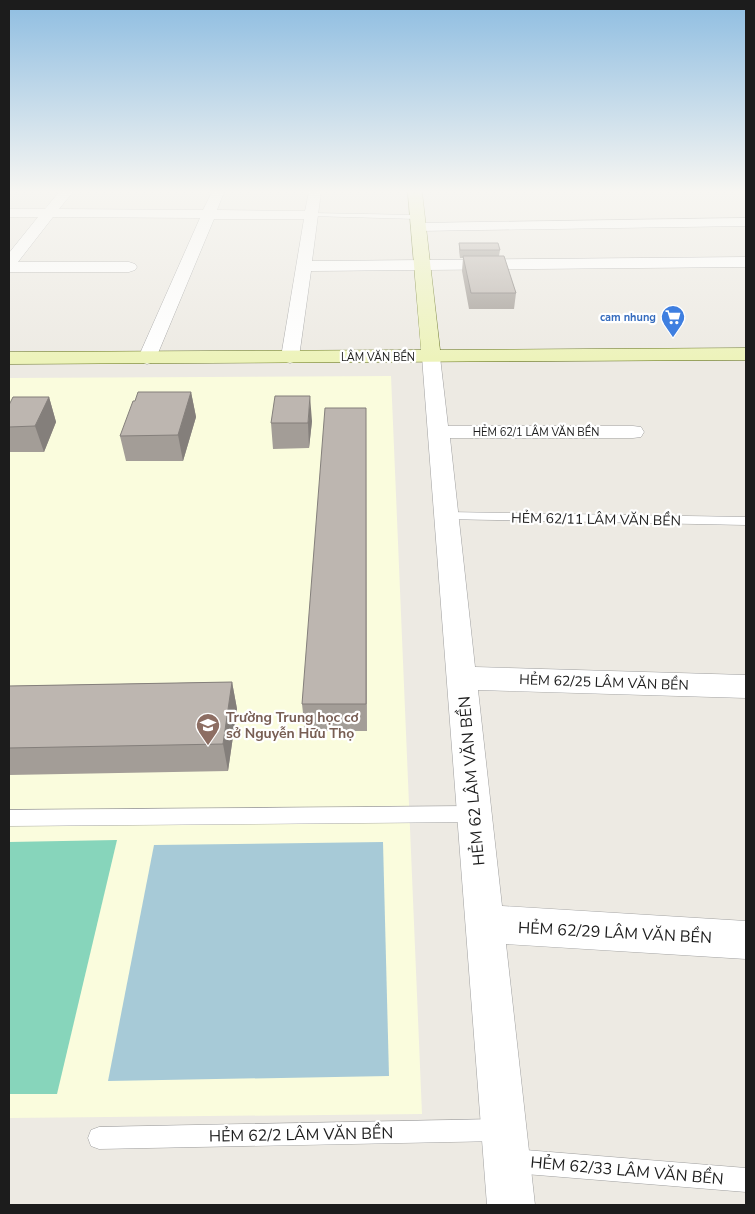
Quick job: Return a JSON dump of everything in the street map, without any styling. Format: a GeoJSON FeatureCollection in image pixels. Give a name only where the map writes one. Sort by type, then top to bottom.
{"type":"FeatureCollection","features":[{"type":"Feature","properties":{"kind":"street"},"geometry":{"type":"LineString","coordinates":[[9,265],[22,249]]}},
{"type":"Feature","properties":{"kind":"street"},"geometry":{"type":"LineString","coordinates":[[146,358],[193,249]]}},
{"type":"Feature","properties":{"kind":"street"},"geometry":{"type":"LineString","coordinates":[[290,357],[307,249]]}},
{"type":"Feature","properties":{"kind":"street"},"geometry":{"type":"LineString","coordinates":[[420,249],[431,357]]}},
{"type":"Feature","properties":{"kind":"street"},"geometry":{"type":"LineString","coordinates":[[304,266],[746,262]]}},
{"type":"Feature","properties":{"kind":"street"},"geometry":{"type":"LineString","coordinates":[[9,265],[129,267]]}},
{"type":"Feature","properties":{"kind":"street","name":"LÂM VĂN BỀN"},"geometry":{"type":"LineString","coordinates":[[9,358],[746,354]]}},
{"type":"Feature","properties":{"kind":"street","name":"HẺM 62 LÂM VĂN BỀN"},"geometry":{"type":"LineString","coordinates":[[431,357],[511,1205]]}},
{"type":"Feature","properties":{"kind":"street","name":"HẺM 62/1 LÂM VĂN BỀN"},"geometry":{"type":"LineString","coordinates":[[438,432],[633,432]]}},
{"type":"Feature","properties":{"kind":"street","name":"HẺM 62/25 LÂM VĂN BỀN"},"geometry":{"type":"LineString","coordinates":[[461,678],[746,686]]}},
{"type":"Feature","properties":{"kind":"street","name":"HẺM 62/29 LÂM VĂN BỀN"},"geometry":{"type":"LineString","coordinates":[[484,924],[746,940]]}},
{"type":"Feature","properties":{"kind":"lane","name":"HẺM 62/11 LÂM VĂN BỀN"},"geometry":{"type":"LineString","coordinates":[[446,516],[746,521]]}},
{"type":"Feature","properties":{"kind":"lane"},"geometry":{"type":"LineString","coordinates":[[9,818],[474,814]]}},
{"type":"Feature","properties":{"kind":"lane","name":"HẺM 62/2 LÂM VĂN BỀN"},"geometry":{"type":"LineString","coordinates":[[99,1138],[506,1145]]}},
{"type":"Feature","properties":{"kind":"lane","name":"HẺM 62/33 LÂM VĂN BỀN"},"geometry":{"type":"LineString","coordinates":[[506,1145],[746,1180]]}},
{"type":"Feature","properties":{"kind":"shaded area","name":"Trường Trung học cơ sở Nguyễn Hữu Thọ"},"geometry":{"type":"Polygon","coordinates":[[[391,376],[422,1114],[9,1118],[9,378],[391,376]]]}},
{"type":"Feature","properties":{"kind":"green space"},"geometry":{"type":"Polygon","coordinates":[[[117,840],[57,1094],[9,1094],[9,842],[117,840]]]}},
{"type":"Feature","properties":{"kind":"water"},"geometry":{"type":"Polygon","coordinates":[[[383,842],[389,1076],[108,1081],[154,845],[383,842]]]}},
{"type":"Feature","properties":{"kind":"building"},"geometry":{"type":"Polygon","coordinates":[[[460,249],[500,250],[460,250],[460,249]]]}},
{"type":"Feature","properties":{"kind":"building"},"geometry":{"type":"Polygon","coordinates":[[[463,256],[504,256],[516,293],[471,293],[463,256]]]}},
{"type":"Feature","properties":{"kind":"building"},"geometry":{"type":"Polygon","coordinates":[[[138,392],[191,392],[178,435],[120,436],[138,392]]]}},
{"type":"Feature","properties":{"kind":"building"},"geometry":{"type":"Polygon","coordinates":[[[275,396],[310,396],[308,423],[271,423],[275,396]]]}},
{"type":"Feature","properties":{"kind":"building"},"geometry":{"type":"Polygon","coordinates":[[[13,397],[49,397],[35,426],[9,427],[9,405],[13,397]]]}},
{"type":"Feature","properties":{"kind":"building"},"geometry":{"type":"Polygon","coordinates":[[[325,408],[366,408],[366,704],[302,704],[325,408]]]}},
{"type":"Feature","properties":{"kind":"building"},"geometry":{"type":"Polygon","coordinates":[[[232,682],[223,744],[9,748],[9,686],[232,682]]]}},
{"type":"Feature","properties":{"kind":"place","name":"cam nhung"},"geometry":{"type":"Point","coordinates":[673,338]}},
{"type":"Feature","properties":{"kind":"place","name":"Trường Trung học cơ sở Nguyễn Hữu Thọ"},"geometry":{"type":"Point","coordinates":[208,746]}}]}
